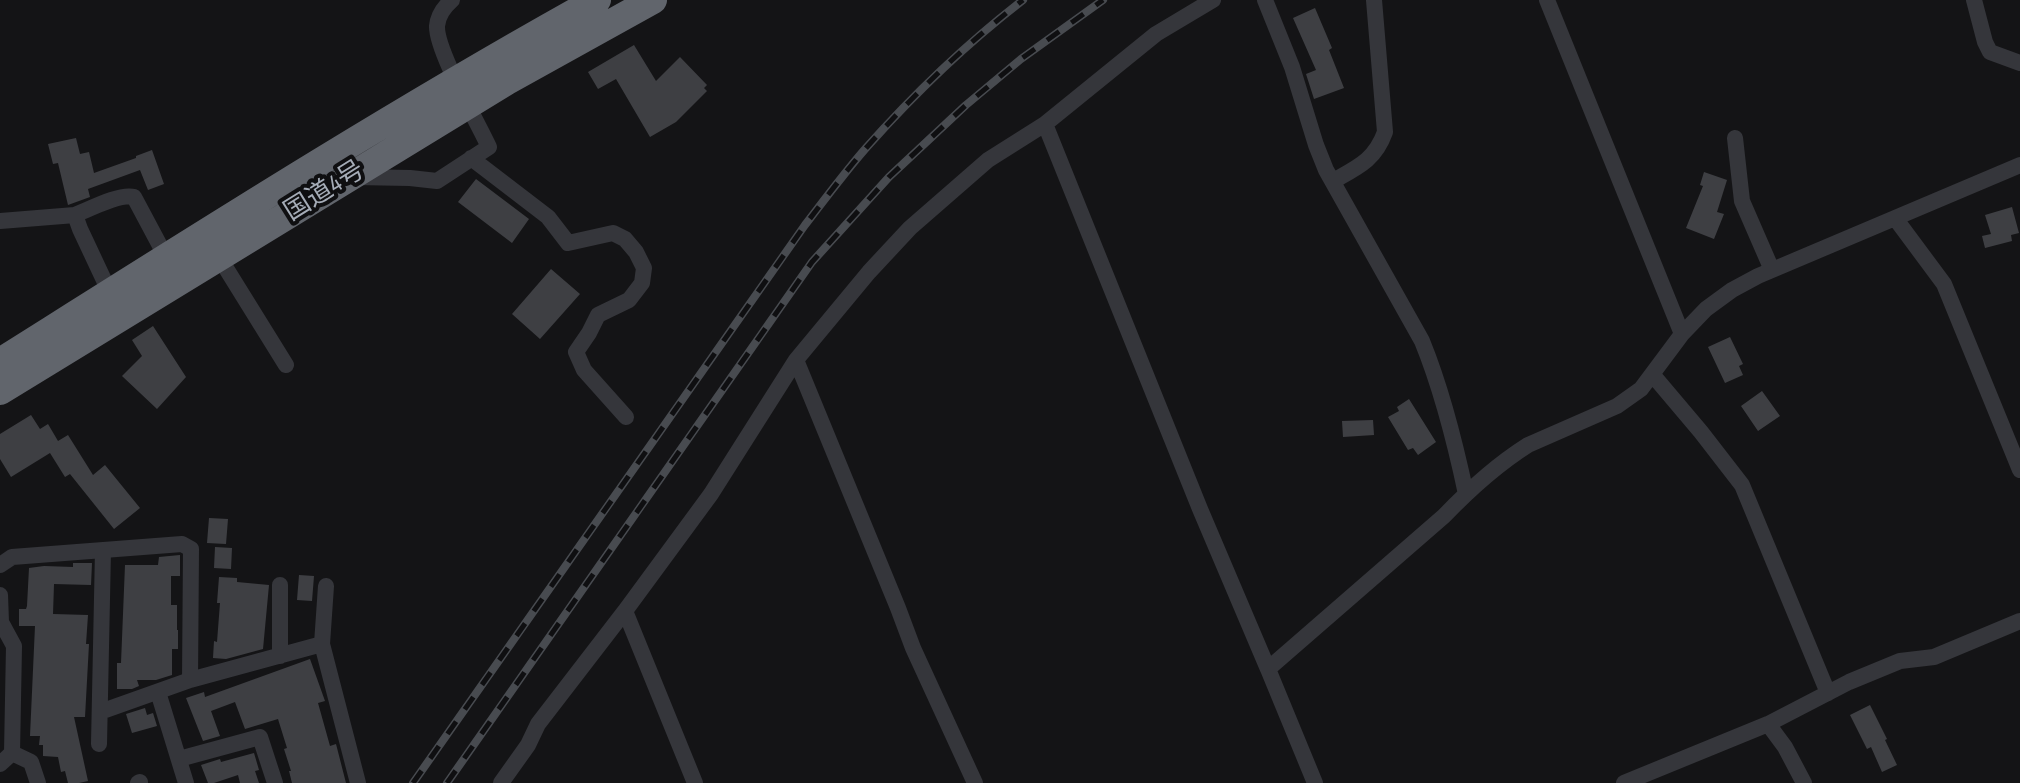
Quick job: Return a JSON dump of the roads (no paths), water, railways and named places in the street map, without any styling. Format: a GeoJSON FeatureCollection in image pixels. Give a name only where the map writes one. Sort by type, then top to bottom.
{"type":"FeatureCollection","features":[{"type":"Feature","properties":{"kind":"highway","name":"国道4号"},"geometry":{"type":"LineString","coordinates":[[0,362],[330,155],[494,57],[597,0]]}},
{"type":"Feature","properties":{"kind":"highway","name":"国道4号"},"geometry":{"type":"LineString","coordinates":[[0,391],[507,81],[653,0]]}},
{"type":"Feature","properties":{"kind":"street"},"geometry":{"type":"LineString","coordinates":[[349,176],[437,181],[489,147],[456,80],[437,31],[441,13],[452,0]]}},
{"type":"Feature","properties":{"kind":"street"},"geometry":{"type":"LineString","coordinates":[[501,783],[528,745],[538,724],[711,494],[796,360],[869,272],[910,228],[988,160],[1045,124],[1156,34],[1213,0]]}},
{"type":"Feature","properties":{"kind":"street"},"geometry":{"type":"LineString","coordinates":[[1265,0],[1292,67],[1326,170],[1422,341],[1456,444],[1466,494]]}},
{"type":"Feature","properties":{"kind":"street"},"geometry":{"type":"LineString","coordinates":[[1333,181],[1370,159],[1385,132],[1374,0]]}},
{"type":"Feature","properties":{"kind":"street"},"geometry":{"type":"LineString","coordinates":[[1547,0],[1682,334]]}},
{"type":"Feature","properties":{"kind":"street"},"geometry":{"type":"LineString","coordinates":[[1974,0],[1990,52],[2020,63]]}},
{"type":"Feature","properties":{"kind":"street"},"geometry":{"type":"LineString","coordinates":[[1045,124],[1200,509],[1315,783]]}},
{"type":"Feature","properties":{"kind":"street"},"geometry":{"type":"LineString","coordinates":[[1735,138],[1742,201],[1772,270]]}},
{"type":"Feature","properties":{"kind":"street"},"geometry":{"type":"LineString","coordinates":[[471,158],[548,217],[568,243],[613,233],[625,239],[636,252],[644,268],[642,283],[629,300],[598,315],[576,352],[584,370],[626,417]]}},
{"type":"Feature","properties":{"kind":"street"},"geometry":{"type":"LineString","coordinates":[[1268,669],[1515,453],[1617,406],[1641,389],[1682,334],[1706,309],[1732,290],[1772,270],[2020,165]]}},
{"type":"Feature","properties":{"kind":"street"},"geometry":{"type":"LineString","coordinates":[[0,221],[75,215],[128,195],[134,197],[166,257]]}},
{"type":"Feature","properties":{"kind":"street"},"geometry":{"type":"LineString","coordinates":[[75,215],[110,293]]}},
{"type":"Feature","properties":{"kind":"street"},"geometry":{"type":"LineString","coordinates":[[1895,218],[1944,284],[2020,470]]}},
{"type":"Feature","properties":{"kind":"street"},"geometry":{"type":"LineString","coordinates":[[219,257],[286,365]]}},
{"type":"Feature","properties":{"kind":"street"},"geometry":{"type":"LineString","coordinates":[[796,360],[913,648],[975,783]]}},
{"type":"Feature","properties":{"kind":"street"},"geometry":{"type":"LineString","coordinates":[[1652,374],[1742,485],[1828,693]]}},
{"type":"Feature","properties":{"kind":"street"},"geometry":{"type":"LineString","coordinates":[[0,565],[12,557],[182,544],[191,549],[190,680]]}},
{"type":"Feature","properties":{"kind":"street"},"geometry":{"type":"LineString","coordinates":[[99,744],[103,550]]}},
{"type":"Feature","properties":{"kind":"street"},"geometry":{"type":"LineString","coordinates":[[280,585],[280,656]]}},
{"type":"Feature","properties":{"kind":"street"},"geometry":{"type":"LineString","coordinates":[[326,586],[322,644],[358,783]]}},
{"type":"Feature","properties":{"kind":"street"},"geometry":{"type":"LineString","coordinates":[[0,595],[1,622],[14,646],[6,758],[31,762],[38,783]]}},
{"type":"Feature","properties":{"kind":"street"},"geometry":{"type":"LineString","coordinates":[[625,611],[695,783]]}},
{"type":"Feature","properties":{"kind":"street"},"geometry":{"type":"LineString","coordinates":[[1624,783],[1768,724],[1849,682],[1900,661],[1934,657],[2020,621]]}},
{"type":"Feature","properties":{"kind":"street"},"geometry":{"type":"LineString","coordinates":[[100,712],[190,680],[322,644]]}},
{"type":"Feature","properties":{"kind":"street"},"geometry":{"type":"LineString","coordinates":[[158,692],[186,783]]}},
{"type":"Feature","properties":{"kind":"street"},"geometry":{"type":"LineString","coordinates":[[1768,724],[1785,747],[1804,783]]}},
{"type":"Feature","properties":{"kind":"street"},"geometry":{"type":"LineString","coordinates":[[179,759],[260,737],[275,783]]}},
{"type":"Feature","properties":{"kind":"railway"},"geometry":{"type":"LineString","coordinates":[[413,783],[835,186],[922,89],[1023,0]]}},
{"type":"Feature","properties":{"kind":"railway"},"geometry":{"type":"LineString","coordinates":[[447,783],[812,262],[889,177],[966,105],[1021,59],[1103,0]]}}]}
